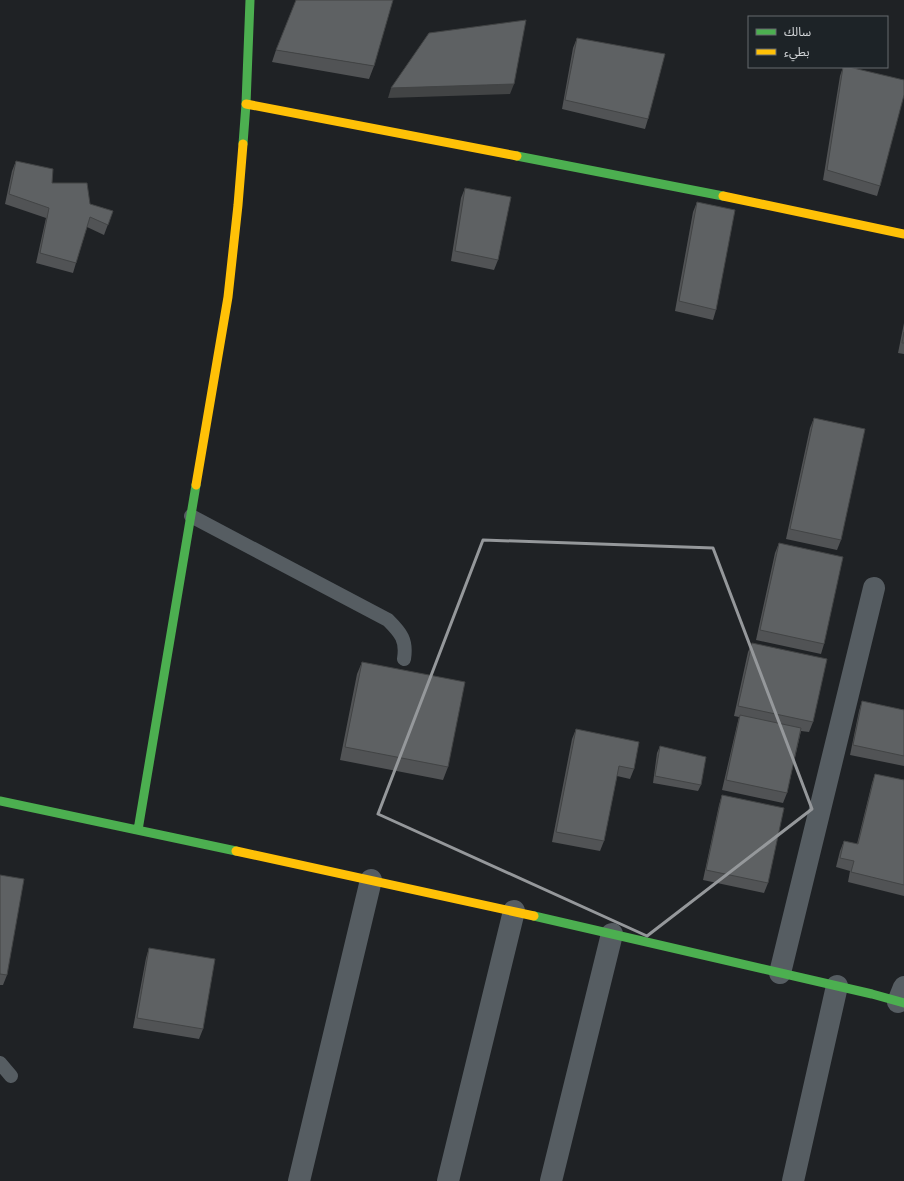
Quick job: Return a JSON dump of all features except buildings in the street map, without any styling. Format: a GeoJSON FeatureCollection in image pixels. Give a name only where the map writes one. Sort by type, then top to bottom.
{"type":"FeatureCollection","features":[{"type":"Feature","properties":{"kind":"street"},"geometry":{"type":"LineString","coordinates":[[138,830],[228,297],[238,205],[246,104],[250,0]]}},
{"type":"Feature","properties":{"kind":"street"},"geometry":{"type":"LineString","coordinates":[[246,104],[666,184],[904,234]]}},
{"type":"Feature","properties":{"kind":"street"},"geometry":{"type":"LineString","coordinates":[[780,973],[874,588]]}},
{"type":"Feature","properties":{"kind":"street"},"geometry":{"type":"LineString","coordinates":[[0,801],[514,911],[838,986],[902,997]]}},
{"type":"Feature","properties":{"kind":"street"},"geometry":{"type":"LineString","coordinates":[[299,1181],[371,880]]}},
{"type":"Feature","properties":{"kind":"street"},"geometry":{"type":"LineString","coordinates":[[448,1181],[514,911]]}},
{"type":"Feature","properties":{"kind":"street"},"geometry":{"type":"LineString","coordinates":[[551,1181],[612,934]]}},
{"type":"Feature","properties":{"kind":"street"},"geometry":{"type":"LineString","coordinates":[[793,1181],[838,986]]}},
{"type":"Feature","properties":{"kind":"lane"},"geometry":{"type":"LineString","coordinates":[[191,516],[388,620],[399,631],[404,642],[404,660]]}},
{"type":"Feature","properties":{"kind":"lane"},"geometry":{"type":"LineString","coordinates":[[0,1063],[11,1076]]}},
{"type":"Feature","properties":{"kind":"highlighted area"},"geometry":{"type":"Polygon","coordinates":[[[483,540],[713,548],[812,809],[647,936],[378,814],[483,540]]]}},
{"type":"Feature","properties":{"kind":"traffic: fast"},"geometry":{"type":"LineString","coordinates":[[243,144],[250,0]]}},
{"type":"Feature","properties":{"kind":"traffic: fast"},"geometry":{"type":"LineString","coordinates":[[517,156],[723,196]]}},
{"type":"Feature","properties":{"kind":"traffic: fast"},"geometry":{"type":"LineString","coordinates":[[138,830],[196,485]]}},
{"type":"Feature","properties":{"kind":"traffic: fast"},"geometry":{"type":"LineString","coordinates":[[0,801],[236,851]]}},
{"type":"Feature","properties":{"kind":"traffic: fast"},"geometry":{"type":"LineString","coordinates":[[534,916],[872,994],[904,1003]]}},
{"type":"Feature","properties":{"kind":"traffic: slow"},"geometry":{"type":"LineString","coordinates":[[246,104],[517,156]]}},
{"type":"Feature","properties":{"kind":"traffic: slow"},"geometry":{"type":"LineString","coordinates":[[196,485],[228,297],[243,144]]}},
{"type":"Feature","properties":{"kind":"traffic: slow"},"geometry":{"type":"LineString","coordinates":[[723,196],[904,234]]}},
{"type":"Feature","properties":{"kind":"traffic: slow"},"geometry":{"type":"LineString","coordinates":[[236,851],[534,916]]}}]}
